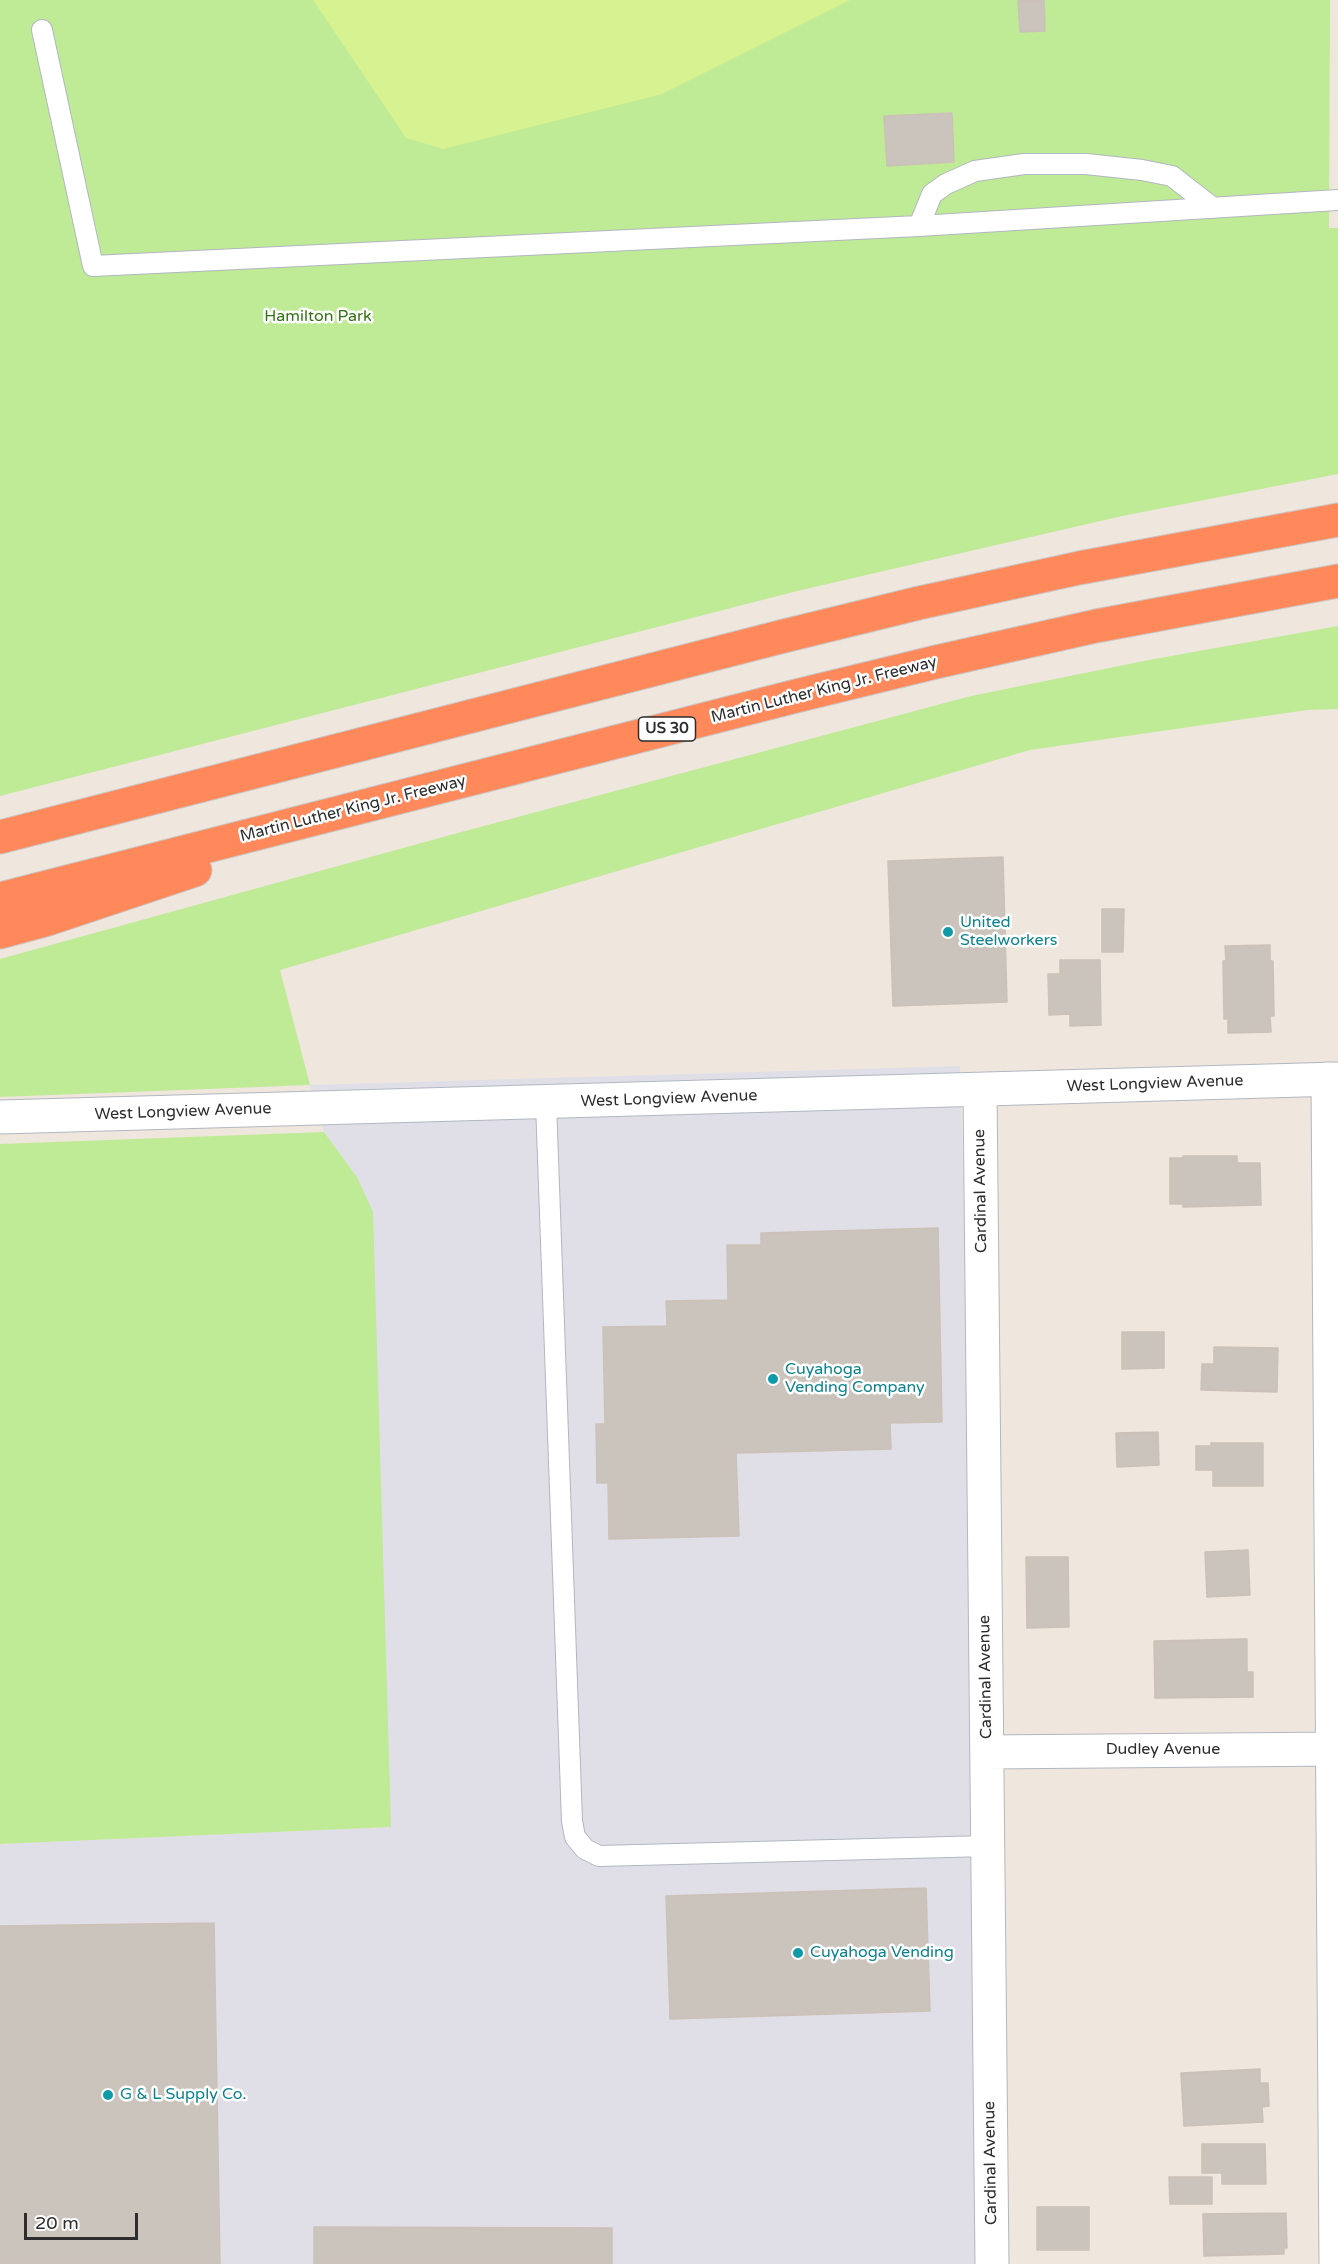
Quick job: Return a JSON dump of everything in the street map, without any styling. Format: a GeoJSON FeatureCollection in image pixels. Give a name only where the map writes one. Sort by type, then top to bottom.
{"type":"FeatureCollection","features":[{"type":"Feature","properties":{"kind":"highway"},"geometry":{"type":"LineString","coordinates":[[0,837],[919,603],[1079,568],[1338,520]]}},
{"type":"Feature","properties":{"kind":"highway","name":"Martin Luther King Jr. Freeway"},"geometry":{"type":"LineString","coordinates":[[0,899],[936,662],[1096,626],[1338,581]]}},
{"type":"Feature","properties":{"kind":"highway"},"geometry":{"type":"LineString","coordinates":[[0,932],[48,919],[452,784]]}},
{"type":"Feature","properties":{"kind":"street","name":"West Longview Avenue"},"geometry":{"type":"LineString","coordinates":[[0,1117],[1333,1079]]}},
{"type":"Feature","properties":{"kind":"street"},"geometry":{"type":"LineString","coordinates":[[1333,1079],[1336,2264]]}},
{"type":"Feature","properties":{"kind":"street","name":"Cardinal Avenue"},"geometry":{"type":"LineString","coordinates":[[980,1090],[992,2264]]}},
{"type":"Feature","properties":{"kind":"street","name":"Dudley Avenue"},"geometry":{"type":"LineString","coordinates":[[987,1752],[1335,1749]]}},
{"type":"Feature","properties":{"kind":"lane"},"geometry":{"type":"LineString","coordinates":[[42,30],[93,266],[919,226],[1338,200]]}},
{"type":"Feature","properties":{"kind":"lane"},"geometry":{"type":"LineString","coordinates":[[919,226],[932,194],[946,184],[975,171],[1024,164],[1086,164],[1172,176],[1213,208]]}},
{"type":"Feature","properties":{"kind":"lane"},"geometry":{"type":"LineString","coordinates":[[546,1102],[572,1821],[575,1837],[585,1849],[599,1856],[988,1846]]}},
{"type":"Feature","properties":{"kind":"shaded area"},"geometry":{"type":"Polygon","coordinates":[[[960,1066],[972,1474],[979,2264],[0,2264],[0,1844],[391,1827],[357,1177],[324,1132],[310,1085],[960,1066]]]}},
{"type":"Feature","properties":{"kind":"green space","name":"Hamilton Park"},"geometry":{"type":"Polygon","coordinates":[[[0,0],[1330,0],[1329,228],[1338,228],[1338,474],[1122,516],[797,591],[0,796],[0,0]]]}},
{"type":"Feature","properties":{"kind":"green space"},"geometry":{"type":"Polygon","coordinates":[[[313,0],[850,0],[662,94],[443,149],[406,138],[313,0]]]}},
{"type":"Feature","properties":{"kind":"green space"},"geometry":{"type":"Polygon","coordinates":[[[1338,626],[1338,709],[1307,710],[1030,750],[280,970],[310,1085],[0,1097],[0,959],[454,834],[971,696],[1149,660],[1338,626]]]}},
{"type":"Feature","properties":{"kind":"green space"},"geometry":{"type":"Polygon","coordinates":[[[324,1132],[357,1177],[373,1212],[391,1827],[0,1844],[0,1144],[324,1132]]]}},
{"type":"Feature","properties":{"kind":"building"},"geometry":{"type":"Polygon","coordinates":[[[1044,0],[1045,31],[1020,32],[1018,1],[1044,0]]]}},
{"type":"Feature","properties":{"kind":"building"},"geometry":{"type":"Polygon","coordinates":[[[952,113],[954,162],[887,166],[884,116],[952,113]]]}},
{"type":"Feature","properties":{"kind":"building","name":"United Steelworkers"},"geometry":{"type":"Polygon","coordinates":[[[1003,857],[1007,1002],[893,1006],[888,861],[1003,857]]]}},
{"type":"Feature","properties":{"kind":"building"},"geometry":{"type":"Polygon","coordinates":[[[1102,909],[1124,909],[1123,952],[1102,952],[1102,909]]]}},
{"type":"Feature","properties":{"kind":"building"},"geometry":{"type":"Polygon","coordinates":[[[1270,945],[1270,961],[1273,961],[1274,1016],[1270,1016],[1271,1032],[1228,1033],[1228,1019],[1224,1019],[1225,946],[1270,945]]]}},
{"type":"Feature","properties":{"kind":"building"},"geometry":{"type":"Polygon","coordinates":[[[1060,960],[1100,960],[1101,1025],[1070,1026],[1070,1014],[1049,1015],[1048,974],[1060,974],[1060,960]]]}},
{"type":"Feature","properties":{"kind":"building"},"geometry":{"type":"Polygon","coordinates":[[[1183,1156],[1237,1156],[1237,1163],[1260,1163],[1261,1205],[1183,1207],[1183,1204],[1170,1204],[1170,1158],[1183,1158],[1183,1156]]]}},
{"type":"Feature","properties":{"kind":"building","name":"Cuyahoga Vending Company"},"geometry":{"type":"Polygon","coordinates":[[[938,1228],[942,1422],[890,1423],[891,1449],[736,1453],[739,1536],[609,1539],[608,1483],[597,1483],[596,1424],[605,1424],[603,1327],[667,1326],[666,1301],[728,1300],[727,1245],[761,1245],[761,1233],[938,1228]]]}},
{"type":"Feature","properties":{"kind":"building"},"geometry":{"type":"Polygon","coordinates":[[[1122,1332],[1164,1332],[1164,1368],[1122,1369],[1122,1332]]]}},
{"type":"Feature","properties":{"kind":"building"},"geometry":{"type":"Polygon","coordinates":[[[1214,1347],[1278,1348],[1277,1392],[1201,1390],[1202,1364],[1214,1364],[1214,1347]]]}},
{"type":"Feature","properties":{"kind":"building"},"geometry":{"type":"Polygon","coordinates":[[[1158,1432],[1159,1465],[1117,1467],[1116,1433],[1158,1432]]]}},
{"type":"Feature","properties":{"kind":"building"},"geometry":{"type":"Polygon","coordinates":[[[1211,1443],[1263,1443],[1263,1486],[1213,1486],[1213,1470],[1196,1470],[1196,1446],[1211,1446],[1211,1443]]]}},
{"type":"Feature","properties":{"kind":"building"},"geometry":{"type":"Polygon","coordinates":[[[1248,1550],[1250,1595],[1207,1597],[1205,1552],[1248,1550]]]}},
{"type":"Feature","properties":{"kind":"building"},"geometry":{"type":"Polygon","coordinates":[[[1026,1557],[1068,1557],[1069,1627],[1027,1628],[1026,1557]]]}},
{"type":"Feature","properties":{"kind":"building"},"geometry":{"type":"Polygon","coordinates":[[[1247,1639],[1247,1672],[1253,1672],[1253,1697],[1155,1698],[1154,1641],[1247,1639]]]}},
{"type":"Feature","properties":{"kind":"building","name":"Cuyahoga Vending"},"geometry":{"type":"Polygon","coordinates":[[[926,1888],[930,2011],[670,2019],[666,1896],[926,1888]]]}},
{"type":"Feature","properties":{"kind":"building","name":"G & L Supply Co."},"geometry":{"type":"Polygon","coordinates":[[[214,1923],[220,2264],[0,2264],[0,1926],[214,1923]]]}},
{"type":"Feature","properties":{"kind":"building"},"geometry":{"type":"Polygon","coordinates":[[[1260,2069],[1260,2083],[1268,2083],[1269,2106],[1262,2107],[1263,2122],[1184,2126],[1181,2073],[1260,2069]]]}},
{"type":"Feature","properties":{"kind":"building"},"geometry":{"type":"Polygon","coordinates":[[[1202,2144],[1265,2144],[1266,2184],[1222,2184],[1222,2173],[1202,2173],[1202,2144]]]}},
{"type":"Feature","properties":{"kind":"building"},"geometry":{"type":"Polygon","coordinates":[[[1169,2177],[1212,2177],[1212,2204],[1170,2204],[1169,2177]]]}},
{"type":"Feature","properties":{"kind":"building"},"geometry":{"type":"Polygon","coordinates":[[[1037,2207],[1089,2207],[1089,2250],[1037,2250],[1037,2207]]]}},
{"type":"Feature","properties":{"kind":"building"},"geometry":{"type":"Polygon","coordinates":[[[1286,2213],[1287,2248],[1284,2248],[1284,2254],[1204,2256],[1203,2214],[1286,2213]]]}},
{"type":"Feature","properties":{"kind":"building"},"geometry":{"type":"Polygon","coordinates":[[[314,2227],[612,2228],[612,2264],[314,2264],[314,2227]]]}},
{"type":"Feature","properties":{"kind":"place","name":"United Steelworkers"},"geometry":{"type":"Point","coordinates":[948,932]}},
{"type":"Feature","properties":{"kind":"place","name":"Cuyahoga Vending Company"},"geometry":{"type":"Point","coordinates":[773,1379]}},
{"type":"Feature","properties":{"kind":"place","name":"Cuyahoga Vending"},"geometry":{"type":"Point","coordinates":[798,1953]}},
{"type":"Feature","properties":{"kind":"place","name":"G & L Supply Co."},"geometry":{"type":"Point","coordinates":[108,2095]}}]}
